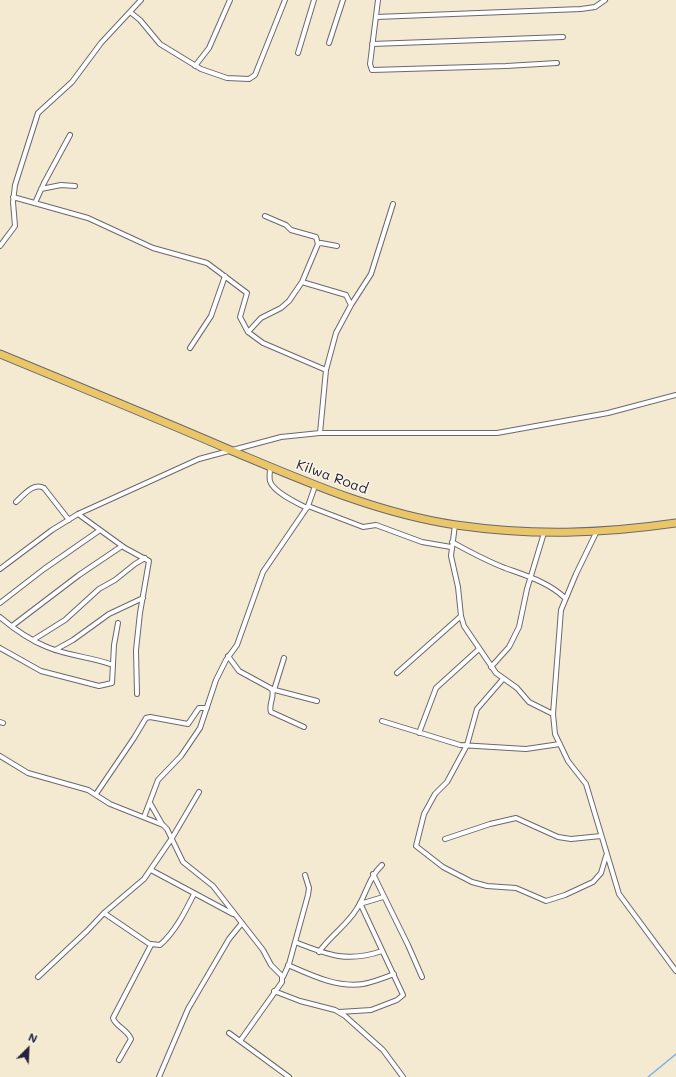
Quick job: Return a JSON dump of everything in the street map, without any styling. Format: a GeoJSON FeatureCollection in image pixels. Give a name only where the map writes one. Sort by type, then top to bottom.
{"type":"FeatureCollection","features":[{"type":"Feature","properties":{"kind":"highway","name":"Kilwa Road"},"geometry":{"type":"LineString","coordinates":[[0,354],[270,468],[315,486],[378,508],[455,525],[544,534],[596,533],[676,523]]}},
{"type":"Feature","properties":{"kind":"street"},"geometry":{"type":"LineString","coordinates":[[0,246],[15,226],[13,197],[18,174],[38,113],[72,82],[101,43],[142,0]]}},
{"type":"Feature","properties":{"kind":"street"},"geometry":{"type":"LineString","coordinates":[[195,66],[209,48],[230,0]]}},
{"type":"Feature","properties":{"kind":"street"},"geometry":{"type":"LineString","coordinates":[[130,12],[140,20],[160,44],[195,66],[209,73],[227,78],[241,79],[253,77],[286,0]]}},
{"type":"Feature","properties":{"kind":"street"},"geometry":{"type":"LineString","coordinates":[[298,53],[314,0]]}},
{"type":"Feature","properties":{"kind":"street"},"geometry":{"type":"LineString","coordinates":[[329,43],[343,0]]}},
{"type":"Feature","properties":{"kind":"street"},"geometry":{"type":"LineString","coordinates":[[378,0],[370,64],[373,70],[557,63]]}},
{"type":"Feature","properties":{"kind":"street"},"geometry":{"type":"LineString","coordinates":[[376,16],[581,9],[594,7],[605,0]]}},
{"type":"Feature","properties":{"kind":"street"},"geometry":{"type":"LineString","coordinates":[[372,44],[563,37]]}},
{"type":"Feature","properties":{"kind":"street"},"geometry":{"type":"LineString","coordinates":[[35,203],[41,188],[70,135]]}},
{"type":"Feature","properties":{"kind":"street"},"geometry":{"type":"LineString","coordinates":[[41,188],[61,185],[75,186]]}},
{"type":"Feature","properties":{"kind":"street"},"geometry":{"type":"LineString","coordinates":[[13,197],[88,218],[153,248],[207,263],[247,293],[240,316],[248,332],[269,346],[326,370]]}},
{"type":"Feature","properties":{"kind":"street"},"geometry":{"type":"LineString","coordinates":[[320,433],[326,370],[336,333],[351,304],[371,274],[393,204]]}},
{"type":"Feature","properties":{"kind":"street"},"geometry":{"type":"LineString","coordinates":[[248,332],[261,318],[288,304],[302,282],[318,244],[316,237],[291,230],[286,225],[265,216]]}},
{"type":"Feature","properties":{"kind":"street"},"geometry":{"type":"LineString","coordinates":[[318,244],[321,243],[337,246]]}},
{"type":"Feature","properties":{"kind":"street"},"geometry":{"type":"LineString","coordinates":[[190,348],[211,316],[225,276]]}},
{"type":"Feature","properties":{"kind":"street"},"geometry":{"type":"LineString","coordinates":[[302,282],[346,295],[351,304]]}},
{"type":"Feature","properties":{"kind":"street"},"geometry":{"type":"LineString","coordinates":[[0,569],[52,530],[78,514],[182,466],[230,450],[290,435],[320,433],[497,433],[608,413],[676,395]]}},
{"type":"Feature","properties":{"kind":"street"},"geometry":{"type":"LineString","coordinates":[[270,468],[270,482],[273,486],[281,494],[307,507],[363,527],[376,525],[422,542],[452,545],[491,562],[531,576],[558,590],[565,598]]}},
{"type":"Feature","properties":{"kind":"street"},"geometry":{"type":"LineString","coordinates":[[16,502],[33,487],[40,486],[44,488],[69,520]]}},
{"type":"Feature","properties":{"kind":"street"},"geometry":{"type":"LineString","coordinates":[[144,817],[158,780],[181,756],[200,728],[216,680],[228,656],[233,652],[237,645],[263,572],[307,507],[315,486]]}},
{"type":"Feature","properties":{"kind":"street"},"geometry":{"type":"LineString","coordinates":[[78,514],[122,546],[145,558],[149,563],[140,613],[136,654],[136,694]]}},
{"type":"Feature","properties":{"kind":"street"},"geometry":{"type":"LineString","coordinates":[[455,525],[452,545],[453,566],[464,626],[491,667],[503,679],[517,688],[529,702],[554,714]]}},
{"type":"Feature","properties":{"kind":"street"},"geometry":{"type":"LineString","coordinates":[[0,603],[44,569],[100,530]]}},
{"type":"Feature","properties":{"kind":"street"},"geometry":{"type":"LineString","coordinates":[[596,533],[565,598],[561,610],[554,714],[555,734],[568,761],[586,784],[619,894],[676,971]]}},
{"type":"Feature","properties":{"kind":"street"},"geometry":{"type":"LineString","coordinates":[[491,667],[509,647],[519,627],[531,576],[544,534]]}},
{"type":"Feature","properties":{"kind":"street"},"geometry":{"type":"LineString","coordinates":[[12,626],[79,575],[122,546]]}},
{"type":"Feature","properties":{"kind":"street"},"geometry":{"type":"LineString","coordinates":[[34,640],[65,620],[99,589],[115,580],[145,558]]}},
{"type":"Feature","properties":{"kind":"street"},"geometry":{"type":"LineString","coordinates":[[56,650],[73,640],[109,614],[143,598]]}},
{"type":"Feature","properties":{"kind":"street"},"geometry":{"type":"LineString","coordinates":[[397,673],[461,616]]}},
{"type":"Feature","properties":{"kind":"street"},"geometry":{"type":"LineString","coordinates":[[0,617],[34,640],[56,650],[93,658],[113,665]]}},
{"type":"Feature","properties":{"kind":"street"},"geometry":{"type":"LineString","coordinates":[[0,648],[42,671],[99,686],[112,684],[118,623]]}},
{"type":"Feature","properties":{"kind":"street"},"geometry":{"type":"LineString","coordinates":[[419,733],[436,688],[479,649]]}},
{"type":"Feature","properties":{"kind":"street"},"geometry":{"type":"LineString","coordinates":[[228,656],[239,671],[272,689],[317,701]]}},
{"type":"Feature","properties":{"kind":"street"},"geometry":{"type":"LineString","coordinates":[[284,658],[272,689],[273,696],[270,708],[271,712],[304,727]]}},
{"type":"Feature","properties":{"kind":"street"},"geometry":{"type":"LineString","coordinates":[[503,679],[477,710],[467,745],[447,782],[435,794],[424,814],[416,846],[443,867],[472,882],[487,886],[516,888],[546,901],[565,895],[593,882],[601,873],[606,853]]}},
{"type":"Feature","properties":{"kind":"street"},"geometry":{"type":"LineString","coordinates":[[96,794],[146,718],[150,717],[188,724],[199,708],[207,708]]}},
{"type":"Feature","properties":{"kind":"street"},"geometry":{"type":"LineString","coordinates":[[382,721],[460,745],[526,749],[560,744]]}},
{"type":"Feature","properties":{"kind":"street"},"geometry":{"type":"LineString","coordinates":[[0,756],[28,773],[81,787],[96,794],[110,804],[162,825]]}},
{"type":"Feature","properties":{"kind":"street"},"geometry":{"type":"LineString","coordinates":[[38,977],[104,913],[144,879],[172,838],[199,792]]}},
{"type":"Feature","properties":{"kind":"street"},"geometry":{"type":"LineString","coordinates":[[150,803],[162,825],[172,838],[183,862],[214,886],[282,978]]}},
{"type":"Feature","properties":{"kind":"street"},"geometry":{"type":"LineString","coordinates":[[445,839],[490,824],[516,818],[558,837],[570,839],[601,836]]}},
{"type":"Feature","properties":{"kind":"street"},"geometry":{"type":"LineString","coordinates":[[319,952],[328,939],[350,919],[360,904],[373,874],[382,865]]}},
{"type":"Feature","properties":{"kind":"street"},"geometry":{"type":"LineString","coordinates":[[151,870],[234,914]]}},
{"type":"Feature","properties":{"kind":"street"},"geometry":{"type":"LineString","coordinates":[[373,874],[422,977]]}},
{"type":"Feature","properties":{"kind":"street"},"geometry":{"type":"LineString","coordinates":[[240,1041],[274,991],[282,982],[308,895],[309,888],[304,875]]}},
{"type":"Feature","properties":{"kind":"street"},"geometry":{"type":"LineString","coordinates":[[104,913],[151,944],[161,944],[182,917],[194,894]]}},
{"type":"Feature","properties":{"kind":"street"},"geometry":{"type":"LineString","coordinates":[[360,904],[383,896]]}},
{"type":"Feature","properties":{"kind":"street"},"geometry":{"type":"LineString","coordinates":[[274,991],[300,1001],[339,1012],[371,1010],[402,998],[403,995],[394,974],[360,904]]}},
{"type":"Feature","properties":{"kind":"street"},"geometry":{"type":"LineString","coordinates":[[159,1077],[188,1008],[225,945],[242,923]]}},
{"type":"Feature","properties":{"kind":"street"},"geometry":{"type":"LineString","coordinates":[[295,942],[319,952],[346,958],[370,955],[382,951]]}},
{"type":"Feature","properties":{"kind":"street"},"geometry":{"type":"LineString","coordinates":[[119,1060],[131,1039],[126,1030],[114,1022],[113,1018],[151,944]]}},
{"type":"Feature","properties":{"kind":"street"},"geometry":{"type":"LineString","coordinates":[[288,965],[314,977],[348,984],[364,984],[394,974]]}},
{"type":"Feature","properties":{"kind":"street"},"geometry":{"type":"LineString","coordinates":[[339,1012],[363,1030],[379,1046],[403,1077]]}},
{"type":"Feature","properties":{"kind":"street"},"geometry":{"type":"LineString","coordinates":[[229,1033],[289,1077]]}},
{"type":"Feature","properties":{"kind":"waterway"},"geometry":{"type":"LineString","coordinates":[[648,1077],[676,1054]]}}]}
